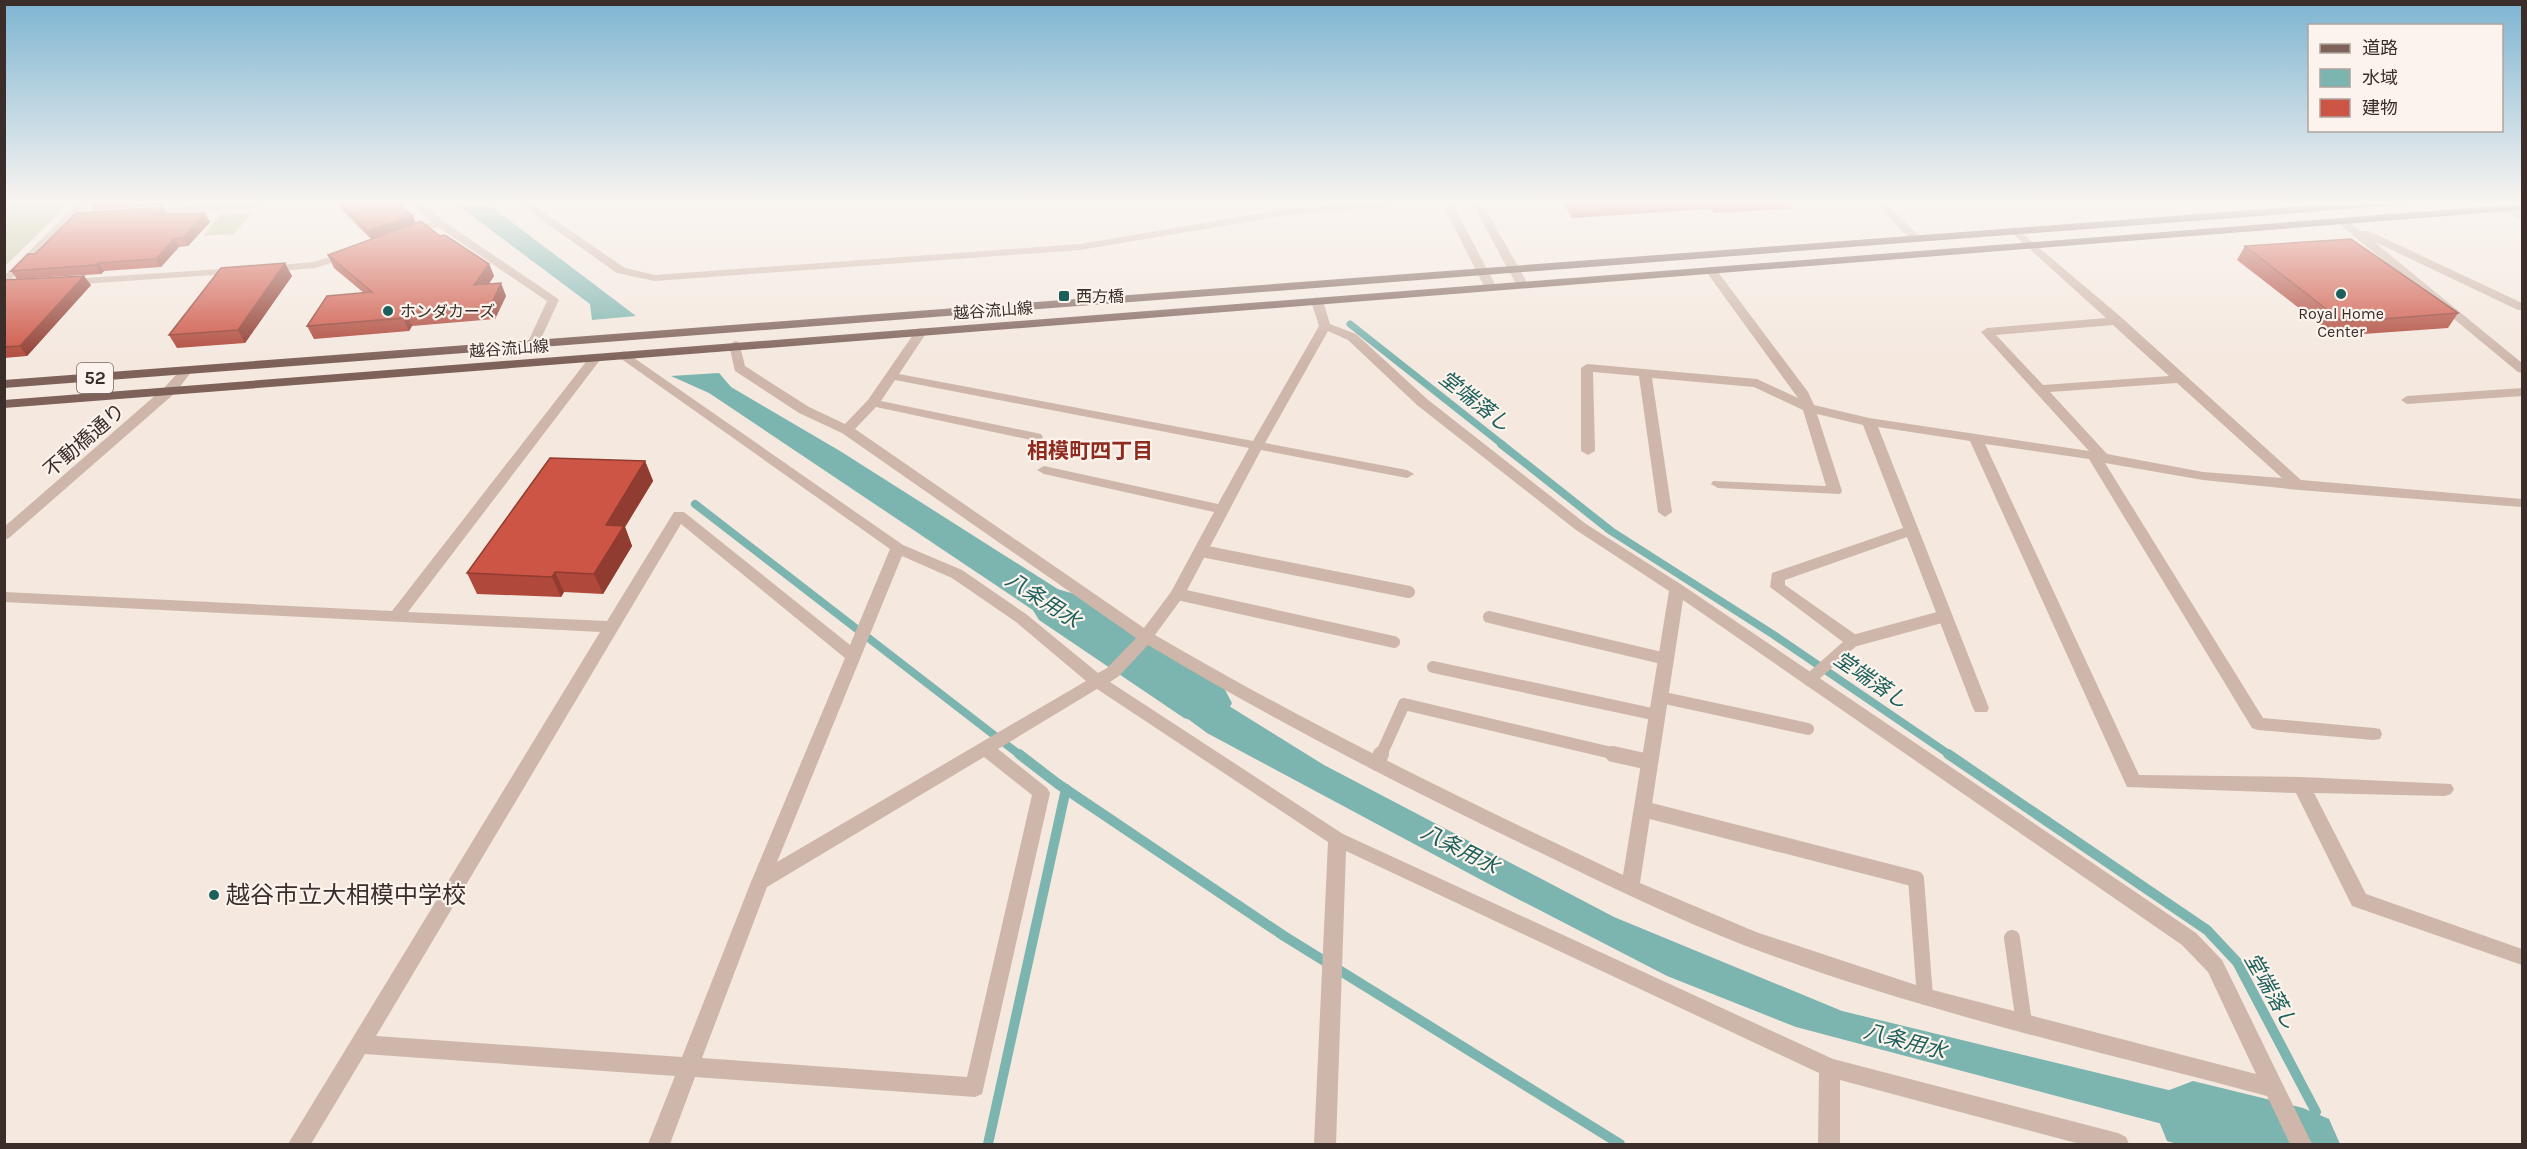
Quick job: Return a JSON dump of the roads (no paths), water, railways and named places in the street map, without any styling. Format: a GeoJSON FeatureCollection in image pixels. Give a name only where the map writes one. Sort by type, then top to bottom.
{"type":"FeatureCollection","features":[{"type":"Feature","properties":{"kind":"main road","name":"越谷流山線"},"geometry":{"type":"LineString","coordinates":[[4,384],[1721,255]]}},
{"type":"Feature","properties":{"kind":"main road","name":"越谷流山線"},"geometry":{"type":"LineString","coordinates":[[4,404],[1908,255]]}},
{"type":"Feature","properties":{"kind":"street"},"geometry":{"type":"LineString","coordinates":[[8,285],[38,255]]}},
{"type":"Feature","properties":{"kind":"street"},"geometry":{"type":"LineString","coordinates":[[52,283],[315,265],[346,255]]}},
{"type":"Feature","properties":{"kind":"street"},"geometry":{"type":"LineString","coordinates":[[486,255],[553,300],[533,344]]}},
{"type":"Feature","properties":{"kind":"street"},"geometry":{"type":"LineString","coordinates":[[597,255],[621,271],[655,278],[986,255]]}},
{"type":"Feature","properties":{"kind":"street"},"geometry":{"type":"LineString","coordinates":[[1474,255],[1491,288]]}},
{"type":"Feature","properties":{"kind":"street"},"geometry":{"type":"LineString","coordinates":[[1506,255],[1523,286]]}},
{"type":"Feature","properties":{"kind":"street"},"geometry":{"type":"LineString","coordinates":[[2042,255],[2299,486]]}},
{"type":"Feature","properties":{"kind":"street"},"geometry":{"type":"LineString","coordinates":[[2383,255],[2523,369]]}},
{"type":"Feature","properties":{"kind":"street"},"geometry":{"type":"LineString","coordinates":[[2412,255],[2523,308]]}},
{"type":"Feature","properties":{"kind":"street"},"geometry":{"type":"LineString","coordinates":[[1711,270],[1803,395],[1835,491],[1718,484]]}},
{"type":"Feature","properties":{"kind":"street"},"geometry":{"type":"LineString","coordinates":[[760,882],[1106,677],[1142,642],[1177,594],[1202,551],[1256,447],[1325,326],[1317,301]]}},
{"type":"Feature","properties":{"kind":"street"},"geometry":{"type":"LineString","coordinates":[[2118,321],[1987,332],[2099,458],[2258,723],[2374,734]]}},
{"type":"Feature","properties":{"kind":"street"},"geometry":{"type":"LineString","coordinates":[[1325,326],[1352,337],[1422,402],[1581,527],[1810,679],[2189,939],[2215,966],[2301,1144]]}},
{"type":"Feature","properties":{"kind":"street"},"geometry":{"type":"LineString","coordinates":[[847,430],[873,403],[921,332]]}},
{"type":"Feature","properties":{"kind":"street"},"geometry":{"type":"LineString","coordinates":[[735,345],[739,368],[804,410],[847,430],[1142,642],[1493,822],[1751,939],[1925,997],[2273,1088]]}},
{"type":"Feature","properties":{"kind":"street"},"geometry":{"type":"LineString","coordinates":[[624,355],[898,548],[957,574],[1337,839],[1830,1068],[2118,1144]]}},
{"type":"Feature","properties":{"kind":"street"},"geometry":{"type":"LineString","coordinates":[[396,616],[596,357]]}},
{"type":"Feature","properties":{"kind":"street"},"geometry":{"type":"LineString","coordinates":[[1588,451],[1587,368],[1757,383],[1809,408],[1869,422],[2203,476],[2299,486],[2523,503]]}},
{"type":"Feature","properties":{"kind":"street","name":"不動橋通り"},"geometry":{"type":"LineString","coordinates":[[4,535],[170,390],[186,371]]}},
{"type":"Feature","properties":{"kind":"street"},"geometry":{"type":"LineString","coordinates":[[1645,373],[1665,512]]}},
{"type":"Feature","properties":{"kind":"street"},"geometry":{"type":"LineString","coordinates":[[891,376],[1407,474]]}},
{"type":"Feature","properties":{"kind":"street"},"geometry":{"type":"LineString","coordinates":[[2040,389],[2181,379]]}},
{"type":"Feature","properties":{"kind":"street"},"geometry":{"type":"LineString","coordinates":[[2407,400],[2523,392]]}},
{"type":"Feature","properties":{"kind":"street"},"geometry":{"type":"LineString","coordinates":[[873,403],[1036,437]]}},
{"type":"Feature","properties":{"kind":"street"},"geometry":{"type":"LineString","coordinates":[[1869,422],[1981,708]]}},
{"type":"Feature","properties":{"kind":"street"},"geometry":{"type":"LineString","coordinates":[[1976,439],[2133,782],[2445,789]]}},
{"type":"Feature","properties":{"kind":"street"},"geometry":{"type":"LineString","coordinates":[[1044,470],[1223,510]]}},
{"type":"Feature","properties":{"kind":"street"},"geometry":{"type":"LineString","coordinates":[[298,1144],[679,515],[853,656]]}},
{"type":"Feature","properties":{"kind":"street"},"geometry":{"type":"LineString","coordinates":[[1853,641],[1778,587],[1777,577],[1911,530]]}},
{"type":"Feature","properties":{"kind":"street"},"geometry":{"type":"LineString","coordinates":[[659,1144],[760,882],[898,548]]}},
{"type":"Feature","properties":{"kind":"street"},"geometry":{"type":"LineString","coordinates":[[1630,886],[1677,589]]}},
{"type":"Feature","properties":{"kind":"street"},"geometry":{"type":"LineString","coordinates":[[4,597],[612,627]]}},
{"type":"Feature","properties":{"kind":"street"},"geometry":{"type":"LineString","coordinates":[[360,1044],[975,1087],[1041,793],[985,748]]}},
{"type":"Feature","properties":{"kind":"street"},"geometry":{"type":"LineString","coordinates":[[2301,784],[2359,900],[2523,957]]}},
{"type":"Feature","properties":{"kind":"street"},"geometry":{"type":"LineString","coordinates":[[1325,1144],[1337,839]]}},
{"type":"Feature","properties":{"kind":"street"},"geometry":{"type":"LineString","coordinates":[[1829,1144],[1830,1068]]}},
{"type":"Feature","properties":{"kind":"lane"},"geometry":{"type":"LineString","coordinates":[[1202,551],[1409,592]]}},
{"type":"Feature","properties":{"kind":"lane"},"geometry":{"type":"LineString","coordinates":[[1177,594],[1394,642]]}},
{"type":"Feature","properties":{"kind":"lane"},"geometry":{"type":"LineString","coordinates":[[1810,679],[1853,641],[1945,616]]}},
{"type":"Feature","properties":{"kind":"lane"},"geometry":{"type":"LineString","coordinates":[[1489,617],[1665,658]]}},
{"type":"Feature","properties":{"kind":"lane"},"geometry":{"type":"LineString","coordinates":[[1433,667],[1657,715]]}},
{"type":"Feature","properties":{"kind":"lane"},"geometry":{"type":"LineString","coordinates":[[1660,697],[1808,729]]}},
{"type":"Feature","properties":{"kind":"lane"},"geometry":{"type":"LineString","coordinates":[[1377,763],[1404,704],[1649,762]]}},
{"type":"Feature","properties":{"kind":"lane"},"geometry":{"type":"LineString","coordinates":[[1643,809],[1916,879],[1925,997]]}},
{"type":"Feature","properties":{"kind":"lane"},"geometry":{"type":"LineString","coordinates":[[2012,938],[2024,1023]]}},
{"type":"Feature","properties":{"kind":"water"},"geometry":{"type":"Polygon","coordinates":[[[524,255],[555,255],[636,316],[592,320],[590,304],[524,255]]]}},
{"type":"Feature","properties":{"kind":"water"},"geometry":{"type":"Polygon","coordinates":[[[719,373],[731,387],[840,451],[1127,633],[1103,657],[709,393],[671,376],[719,373]]]}},
{"type":"Feature","properties":{"kind":"water"},"geometry":{"type":"Polygon","coordinates":[[[1152,658],[1324,765],[1614,917],[1842,1011],[2251,1110],[2265,1144],[2238,1144],[1796,1027],[1667,976],[1487,883],[1207,733],[1130,676],[1152,658]]]}},
{"type":"Feature","properties":{"kind":"waterway","name":"堂端落し"},"geometry":{"type":"LineString","coordinates":[[1350,324],[1503,445]]}},
{"type":"Feature","properties":{"kind":"waterway","name":"堂端落し"},"geometry":{"type":"LineString","coordinates":[[1501,444],[1611,531],[1774,635],[1950,755]]}},
{"type":"Feature","properties":{"kind":"waterway"},"geometry":{"type":"LineString","coordinates":[[695,504],[1020,755]]}},
{"type":"Feature","properties":{"kind":"waterway","name":"八条用水"},"geometry":{"type":"LineString","coordinates":[[1057,607],[1204,703]]}},
{"type":"Feature","properties":{"kind":"waterway"},"geometry":{"type":"LineString","coordinates":[[1019,754],[1066,789]]}},
{"type":"Feature","properties":{"kind":"waterway","name":"堂端落し"},"geometry":{"type":"LineString","coordinates":[[1948,754],[2207,930],[2237,962],[2316,1112]]}},
{"type":"Feature","properties":{"kind":"waterway"},"geometry":{"type":"LineString","coordinates":[[988,1144],[1066,789]]}},
{"type":"Feature","properties":{"kind":"waterway"},"geometry":{"type":"LineString","coordinates":[[1066,789],[1284,936],[1620,1144]]}},
{"type":"Feature","properties":{"kind":"waterway","name":"八条用水"},"geometry":{"type":"LineString","coordinates":[[2193,1116],[2303,1144]]}},
{"type":"Feature","properties":{"kind":"place","name":"Royal Home Center"},"geometry":{"type":"Point","coordinates":[2341,294]}},
{"type":"Feature","properties":{"kind":"place","name":"西方橋"},"geometry":{"type":"Point","coordinates":[1064,296]}},
{"type":"Feature","properties":{"kind":"place","name":"ホンダカーズ"},"geometry":{"type":"Point","coordinates":[388,311]}},
{"type":"Feature","properties":{"kind":"place","name":"越谷市立大相模中学校"},"geometry":{"type":"Point","coordinates":[214,895]}},
{"type":"Feature","properties":{"kind":"district","name":"相模町四丁目"},"geometry":{"type":"Point","coordinates":[1090,451]}}]}
